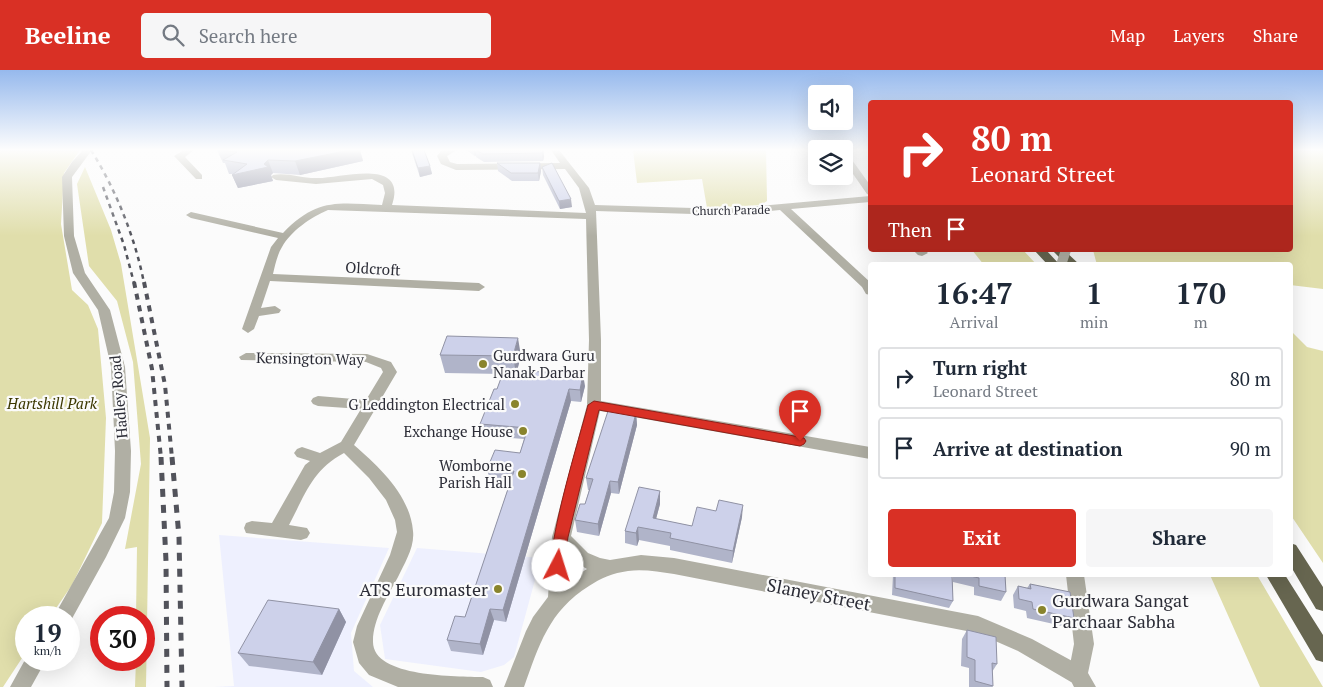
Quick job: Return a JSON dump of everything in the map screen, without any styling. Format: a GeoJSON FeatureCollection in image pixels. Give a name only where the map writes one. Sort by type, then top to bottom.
{"type":"FeatureCollection","features":[{"type":"Feature","properties":{"kind":"highway"},"geometry":{"type":"LineString","coordinates":[[1042,252],[1051,262]]}},
{"type":"Feature","properties":{"kind":"highway"},"geometry":{"type":"LineString","coordinates":[[1060,252],[1071,262]]}},
{"type":"Feature","properties":{"kind":"highway"},"geometry":{"type":"LineString","coordinates":[[1293,555],[1323,603]]}},
{"type":"Feature","properties":{"kind":"highway"},"geometry":{"type":"LineString","coordinates":[[1276,577],[1323,653]]}},
{"type":"Feature","properties":{"kind":"street","name":"Hadley Road"},"geometry":{"type":"LineString","coordinates":[[67,179],[68,236],[79,273],[104,310],[118,367],[123,451],[122,492],[117,518],[69,606]]}},
{"type":"Feature","properties":{"kind":"street"},"geometry":{"type":"LineString","coordinates":[[287,179],[306,182],[339,179]]}},
{"type":"Feature","properties":{"kind":"street"},"geometry":{"type":"LineString","coordinates":[[248,330],[276,247],[284,236],[313,211],[323,208],[333,206],[386,208],[390,193],[387,184],[382,179]]}},
{"type":"Feature","properties":{"kind":"street"},"geometry":{"type":"LineString","coordinates":[[556,599],[561,537],[594,405],[595,340],[591,212],[584,188],[577,179]]}},
{"type":"Feature","properties":{"kind":"street"},"geometry":{"type":"LineString","coordinates":[[861,179],[868,189]]}},
{"type":"Feature","properties":{"kind":"street","name":"Church Parade"},"geometry":{"type":"LineString","coordinates":[[386,208],[591,212],[722,212],[868,199]]}},
{"type":"Feature","properties":{"kind":"street"},"geometry":{"type":"LineString","coordinates":[[784,208],[868,288]]}},
{"type":"Feature","properties":{"kind":"street"},"geometry":{"type":"LineString","coordinates":[[191,215],[284,236]]}},
{"type":"Feature","properties":{"kind":"street","name":"Oldcroft"},"geometry":{"type":"LineString","coordinates":[[266,277],[405,290],[479,287]]}},
{"type":"Feature","properties":{"kind":"street"},"geometry":{"type":"LineString","coordinates":[[254,313],[275,310]]}},
{"type":"Feature","properties":{"kind":"street","name":"Kensington Way"},"geometry":{"type":"LineString","coordinates":[[246,356],[367,358],[386,365],[390,372],[346,446]]}},
{"type":"Feature","properties":{"kind":"street"},"geometry":{"type":"LineString","coordinates":[[318,401],[370,405]]}},
{"type":"Feature","properties":{"kind":"street"},"geometry":{"type":"LineString","coordinates":[[594,405],[868,453]]}},
{"type":"Feature","properties":{"kind":"street"},"geometry":{"type":"LineString","coordinates":[[277,530],[306,475],[322,459],[346,446],[383,481],[399,512],[406,535],[366,628],[363,644],[368,660],[376,670],[389,676],[423,683],[483,687]]}},
{"type":"Feature","properties":{"kind":"street"},"geometry":{"type":"LineString","coordinates":[[302,453],[322,459]]}},
{"type":"Feature","properties":{"kind":"street"},"geometry":{"type":"LineString","coordinates":[[252,528],[301,532]]}},
{"type":"Feature","properties":{"kind":"street"},"geometry":{"type":"LineString","coordinates":[[561,537],[575,555],[591,564],[610,568]]}},
{"type":"Feature","properties":{"kind":"street","name":"Slaney Street"},"geometry":{"type":"LineString","coordinates":[[514,687],[536,629],[546,611],[556,599],[574,584],[610,568],[635,562],[674,566],[978,625],[1025,645],[1082,681]]}},
{"type":"Feature","properties":{"kind":"street"},"geometry":{"type":"LineString","coordinates":[[1075,577],[1084,644],[1082,681]]}},
{"type":"Feature","properties":{"kind":"street"},"geometry":{"type":"LineString","coordinates":[[20,687],[29,671]]}},
{"type":"Feature","properties":{"kind":"shaded area"},"geometry":{"type":"Polygon","coordinates":[[[219,535],[389,548],[351,633],[354,671],[373,687],[214,687],[234,686],[219,535]]]}},
{"type":"Feature","properties":{"kind":"shaded area"},"geometry":{"type":"Polygon","coordinates":[[[417,548],[541,558],[514,657],[504,665],[481,672],[385,659],[380,625],[417,548]]]}},
{"type":"Feature","properties":{"kind":"green space","name":"Hartshill Park"},"geometry":{"type":"Polygon","coordinates":[[[0,179],[64,179],[61,224],[72,290],[88,305],[98,329],[106,418],[102,523],[72,585],[58,606],[15,606],[15,669],[3,687],[0,687],[0,179]]]}},
{"type":"Feature","properties":{"kind":"green space"},"geometry":{"type":"Polygon","coordinates":[[[79,179],[90,179],[111,230],[121,264],[150,438],[147,606],[136,606],[137,547],[125,549],[141,464],[133,362],[117,301],[89,266],[77,184],[79,179]]]}},
{"type":"Feature","properties":{"kind":"green space"},"geometry":{"type":"Polygon","coordinates":[[[636,179],[767,179],[767,201],[761,205],[707,208],[702,179],[637,183],[636,179]]]}},
{"type":"Feature","properties":{"kind":"green space"},"geometry":{"type":"Polygon","coordinates":[[[1293,179],[1323,179],[1323,289],[1293,285],[1293,262],[1096,262],[1094,252],[1293,252],[1293,179]]]}},
{"type":"Feature","properties":{"kind":"green space"},"geometry":{"type":"Polygon","coordinates":[[[974,252],[1025,252],[1034,262],[982,262],[974,252]]]}},
{"type":"Feature","properties":{"kind":"green space"},"geometry":{"type":"Polygon","coordinates":[[[1293,333],[1307,347],[1323,351],[1323,563],[1293,518],[1293,333]]]}},
{"type":"Feature","properties":{"kind":"green space"},"geometry":{"type":"Polygon","coordinates":[[[1211,577],[1258,577],[1323,687],[1260,687],[1211,577]]]}},
{"type":"Feature","properties":{"kind":"green space"},"geometry":{"type":"Polygon","coordinates":[[[136,671],[146,671],[146,687],[135,687],[136,671]]]}},
{"type":"Feature","properties":{"kind":"building"},"geometry":{"type":"Polygon","coordinates":[[[548,179],[560,179],[571,199],[559,201],[548,179]]]}},
{"type":"Feature","properties":{"kind":"building"},"geometry":{"type":"Polygon","coordinates":[[[447,336],[518,338],[513,356],[440,355],[447,336]]]}},
{"type":"Feature","properties":{"kind":"building"},"geometry":{"type":"Polygon","coordinates":[[[504,370],[583,374],[580,390],[569,389],[503,610],[490,609],[480,644],[447,640],[455,616],[465,617],[514,471],[487,469],[495,450],[520,453],[528,428],[480,424],[504,370]]]}},
{"type":"Feature","properties":{"kind":"building"},"geometry":{"type":"Polygon","coordinates":[[[610,405],[631,408],[630,412],[636,413],[618,482],[610,481],[598,524],[575,520],[580,504],[585,504],[593,479],[586,478],[610,405]]]}},
{"type":"Feature","properties":{"kind":"building"},"geometry":{"type":"Polygon","coordinates":[[[639,487],[660,491],[653,518],[692,526],[697,507],[716,511],[719,500],[743,505],[733,551],[670,538],[671,533],[638,527],[636,533],[625,531],[639,487]]]}},
{"type":"Feature","properties":{"kind":"building"},"geometry":{"type":"Polygon","coordinates":[[[895,577],[952,577],[953,601],[895,588],[895,577]]]}},
{"type":"Feature","properties":{"kind":"building"},"geometry":{"type":"Polygon","coordinates":[[[975,577],[1005,577],[1006,592],[979,586],[979,578],[975,577]]]}},
{"type":"Feature","properties":{"kind":"building"},"geometry":{"type":"Polygon","coordinates":[[[1030,584],[1070,592],[1074,618],[1033,609],[1032,602],[1019,599],[1018,586],[1031,589],[1030,584]]]}},
{"type":"Feature","properties":{"kind":"building"},"geometry":{"type":"Polygon","coordinates":[[[268,600],[339,609],[313,662],[238,653],[268,600]]]}},
{"type":"Feature","properties":{"kind":"building"},"geometry":{"type":"Polygon","coordinates":[[[967,630],[996,637],[997,664],[992,663],[993,686],[975,681],[975,660],[967,657],[967,630]]]}},
{"type":"Feature","properties":{"kind":"railway"},"geometry":{"type":"LineString","coordinates":[[108,179],[130,231],[144,283]]}},
{"type":"Feature","properties":{"kind":"railway"},"geometry":{"type":"LineString","coordinates":[[103,187],[124,245],[134,283]]}},
{"type":"Feature","properties":{"kind":"railway"},"geometry":{"type":"LineString","coordinates":[[134,282],[152,369],[161,458]]}},
{"type":"Feature","properties":{"kind":"railway"},"geometry":{"type":"LineString","coordinates":[[144,282],[165,385],[172,458]]}},
{"type":"Feature","properties":{"kind":"railway"},"geometry":{"type":"LineString","coordinates":[[161,457],[166,561],[167,687]]}},
{"type":"Feature","properties":{"kind":"railway"},"geometry":{"type":"LineString","coordinates":[[172,457],[179,537],[182,687]]}},
{"type":"Feature","properties":{"kind":"place","name":"Gurdwara Guru Nanak Darbar"},"geometry":{"type":"Point","coordinates":[483,364]}},
{"type":"Feature","properties":{"kind":"place","name":"G Leddington Electrical"},"geometry":{"type":"Point","coordinates":[515,404]}},
{"type":"Feature","properties":{"kind":"place","name":"Exchange House"},"geometry":{"type":"Point","coordinates":[523,431]}},
{"type":"Feature","properties":{"kind":"place","name":"Womborne Parish Hall"},"geometry":{"type":"Point","coordinates":[522,474]}},
{"type":"Feature","properties":{"kind":"place","name":"ATS Euromaster"},"geometry":{"type":"Point","coordinates":[498,589]}},
{"type":"Feature","properties":{"kind":"place","name":"Gurdwara Sangat Parchaar Sabha"},"geometry":{"type":"Point","coordinates":[1042,610]}},
{"type":"Feature","properties":{"kind":"route"},"geometry":{"type":"LineString","coordinates":[[558,566],[561,537],[594,405],[800,441]]}}]}
